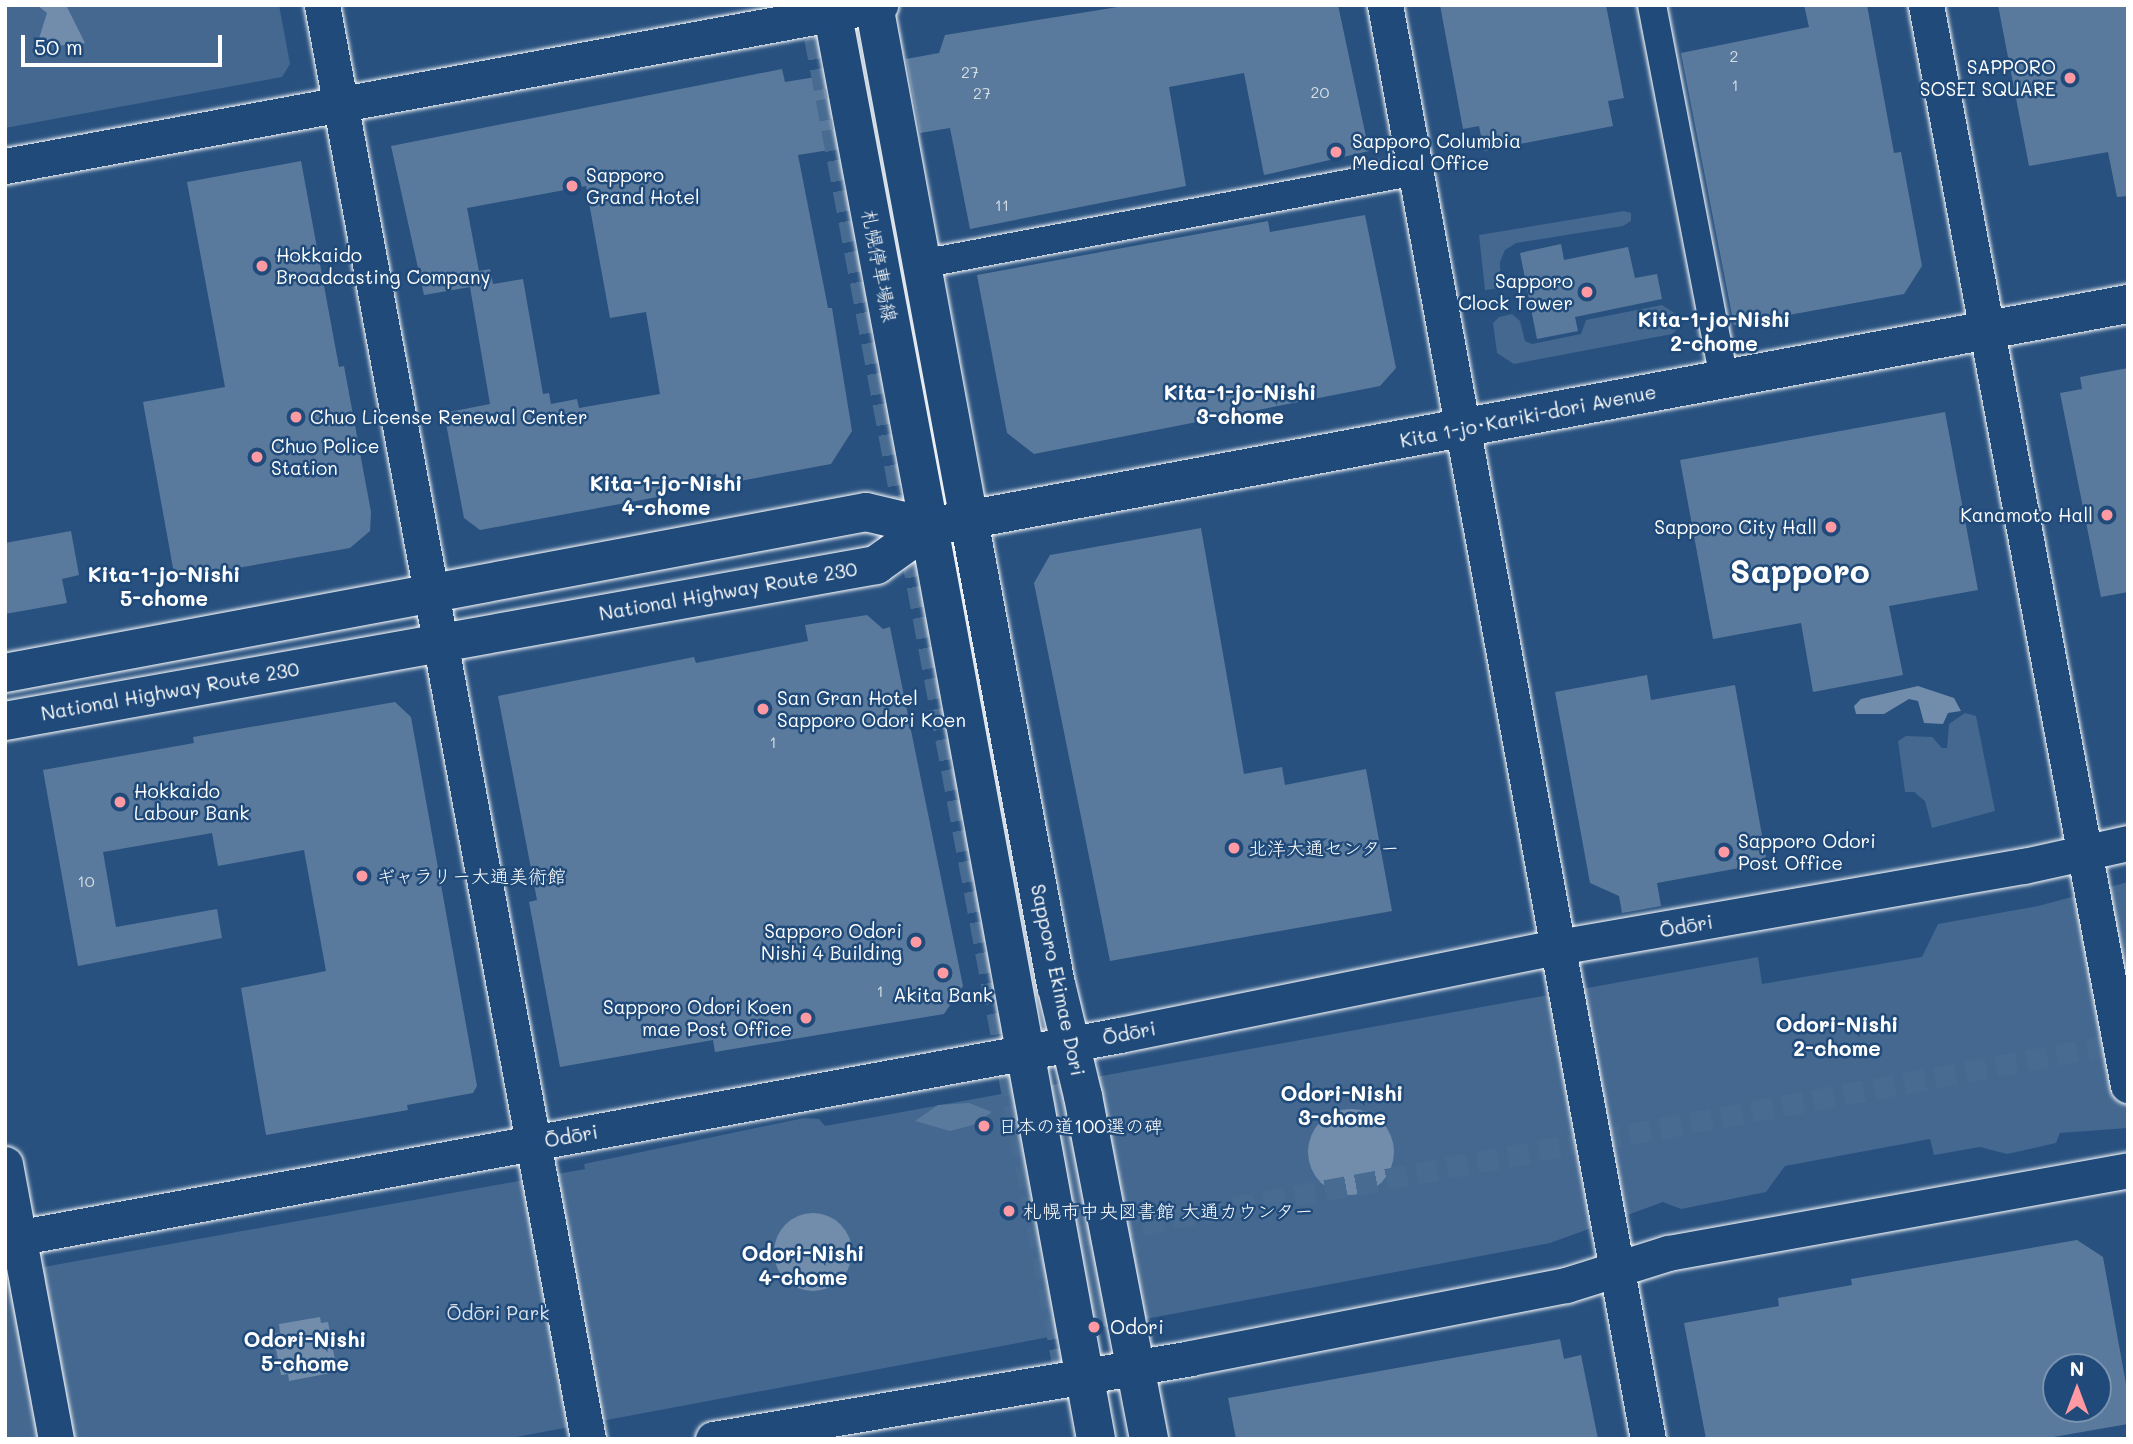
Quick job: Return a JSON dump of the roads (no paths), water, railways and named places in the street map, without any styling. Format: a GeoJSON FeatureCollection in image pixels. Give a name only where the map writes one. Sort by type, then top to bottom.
{"type":"FeatureCollection","features":[{"type":"Feature","properties":{"kind":"main road"},"geometry":{"type":"LineString","coordinates":[[876,6],[969,520]]}},
{"type":"Feature","properties":{"kind":"main road","name":"札幌停車場線"},"geometry":{"type":"LineString","coordinates":[[832,10],[929,527]]}},
{"type":"Feature","properties":{"kind":"main road","name":"Kita 1-jo･Kariki-dori Avenue"},"geometry":{"type":"LineString","coordinates":[[929,527],[2128,304]]}},
{"type":"Feature","properties":{"kind":"main road"},"geometry":{"type":"LineString","coordinates":[[5,673],[866,512],[929,527],[1096,1439]]}},
{"type":"Feature","properties":{"kind":"main road","name":"Sapporo Ekimae Dori"},"geometry":{"type":"LineString","coordinates":[[969,520],[1149,1439]]}},
{"type":"Feature","properties":{"kind":"main road","name":"National Highway Route 230"},"geometry":{"type":"LineString","coordinates":[[5,721],[876,565],[929,527]]}},
{"type":"Feature","properties":{"kind":"street"},"geometry":{"type":"LineString","coordinates":[[322,5],[587,1439]]}},
{"type":"Feature","properties":{"kind":"street"},"geometry":{"type":"LineString","coordinates":[[1385,5],[1648,1439]]}},
{"type":"Feature","properties":{"kind":"street"},"geometry":{"type":"LineString","coordinates":[[1652,5],[1724,379]]}},
{"type":"Feature","properties":{"kind":"street"},"geometry":{"type":"LineString","coordinates":[[1926,5],[2128,1085]]}},
{"type":"Feature","properties":{"kind":"street"},"geometry":{"type":"LineString","coordinates":[[5,166],[832,10],[876,6]]}},
{"type":"Feature","properties":{"kind":"street"},"geometry":{"type":"LineString","coordinates":[[921,264],[1416,171]]}},
{"type":"Feature","properties":{"kind":"street","name":"Ōdōri"},"geometry":{"type":"LineString","coordinates":[[12,1239],[1026,1053],[1558,947],[2128,843]]}},
{"type":"Feature","properties":{"kind":"street"},"geometry":{"type":"LineString","coordinates":[[5,1164],[12,1239],[56,1439]]}},
{"type":"Feature","properties":{"kind":"street"},"geometry":{"type":"LineString","coordinates":[[713,1439],[1135,1366],[1566,1285],[1668,1254],[2128,1170]]}},
{"type":"Feature","properties":{"kind":"tunnel"},"geometry":{"type":"LineString","coordinates":[[809,7],[1065,1376]]}},
{"type":"Feature","properties":{"kind":"tunnel"},"geometry":{"type":"LineString","coordinates":[[1051,1241],[2128,1042]]}},
{"type":"Feature","properties":{"kind":"place","name":"SAPPORO SOSEI SQUARE"},"geometry":{"type":"Point","coordinates":[2070,78]}},
{"type":"Feature","properties":{"kind":"place","name":"Sapporo Columbia Medical Office"},"geometry":{"type":"Point","coordinates":[1336,152]}},
{"type":"Feature","properties":{"kind":"place","name":"Sapporo Grand Hotel"},"geometry":{"type":"Point","coordinates":[572,186]}},
{"type":"Feature","properties":{"kind":"place","name":"Hokkaido Broadcasting Company"},"geometry":{"type":"Point","coordinates":[262,266]}},
{"type":"Feature","properties":{"kind":"place","name":"Sapporo Clock Tower"},"geometry":{"type":"Point","coordinates":[1587,292]}},
{"type":"Feature","properties":{"kind":"place","name":"Chuo License Renewal Center"},"geometry":{"type":"Point","coordinates":[296,417]}},
{"type":"Feature","properties":{"kind":"place","name":"Chuo Police Station"},"geometry":{"type":"Point","coordinates":[257,457]}},
{"type":"Feature","properties":{"kind":"place","name":"Kanamoto Hall"},"geometry":{"type":"Point","coordinates":[2107,515]}},
{"type":"Feature","properties":{"kind":"place","name":"Sapporo City Hall"},"geometry":{"type":"Point","coordinates":[1831,527]}},
{"type":"Feature","properties":{"kind":"place","name":"San Gran Hotel Sapporo Odori Koen"},"geometry":{"type":"Point","coordinates":[763,709]}},
{"type":"Feature","properties":{"kind":"place","name":"Hokkaido Labour Bank"},"geometry":{"type":"Point","coordinates":[120,802]}},
{"type":"Feature","properties":{"kind":"place","name":"北洋大通センター"},"geometry":{"type":"Point","coordinates":[1234,848]}},
{"type":"Feature","properties":{"kind":"place","name":"Sapporo Odori Post Office"},"geometry":{"type":"Point","coordinates":[1724,852]}},
{"type":"Feature","properties":{"kind":"place","name":"ギャラリー大通美術館"},"geometry":{"type":"Point","coordinates":[362,876]}},
{"type":"Feature","properties":{"kind":"place","name":"Sapporo Odori Nishi 4 Building"},"geometry":{"type":"Point","coordinates":[916,942]}},
{"type":"Feature","properties":{"kind":"place","name":"Akita Bank"},"geometry":{"type":"Point","coordinates":[943,973]}},
{"type":"Feature","properties":{"kind":"place","name":"Sapporo Odori Koen mae Post Office"},"geometry":{"type":"Point","coordinates":[806,1018]}},
{"type":"Feature","properties":{"kind":"place","name":"日本の道100選の碑"},"geometry":{"type":"Point","coordinates":[984,1126]}},
{"type":"Feature","properties":{"kind":"place","name":"札幌市中央図書館 大通カウンター"},"geometry":{"type":"Point","coordinates":[1009,1211]}},
{"type":"Feature","properties":{"kind":"place","name":"Odori"},"geometry":{"type":"Point","coordinates":[1094,1327]}},
{"type":"Feature","properties":{"kind":"district","name":"Kita-1-jo-Nishi 2-chome"},"geometry":{"type":"Point","coordinates":[1714,331]}},
{"type":"Feature","properties":{"kind":"district","name":"Kita-1-jo-Nishi 3-chome"},"geometry":{"type":"Point","coordinates":[1240,404]}},
{"type":"Feature","properties":{"kind":"district","name":"Kita-1-jo-Nishi 4-chome"},"geometry":{"type":"Point","coordinates":[666,495]}},
{"type":"Feature","properties":{"kind":"district","name":"Sapporo"},"geometry":{"type":"Point","coordinates":[1800,570]}},
{"type":"Feature","properties":{"kind":"district","name":"Kita-1-jo-Nishi 5-chome"},"geometry":{"type":"Point","coordinates":[164,586]}},
{"type":"Feature","properties":{"kind":"district","name":"Odori-Nishi 2-chome"},"geometry":{"type":"Point","coordinates":[1837,1036]}},
{"type":"Feature","properties":{"kind":"district","name":"Odori-Nishi 3-chome"},"geometry":{"type":"Point","coordinates":[1342,1105]}},
{"type":"Feature","properties":{"kind":"district","name":"Odori-Nishi 4-chome"},"geometry":{"type":"Point","coordinates":[803,1265]}},
{"type":"Feature","properties":{"kind":"district","name":"Odori-Nishi 5-chome"},"geometry":{"type":"Point","coordinates":[305,1351]}},
{"type":"Feature","properties":{"kind":"park label","name":"Ōdōri Park"},"geometry":{"type":"Point","coordinates":[498,1313]}}]}
